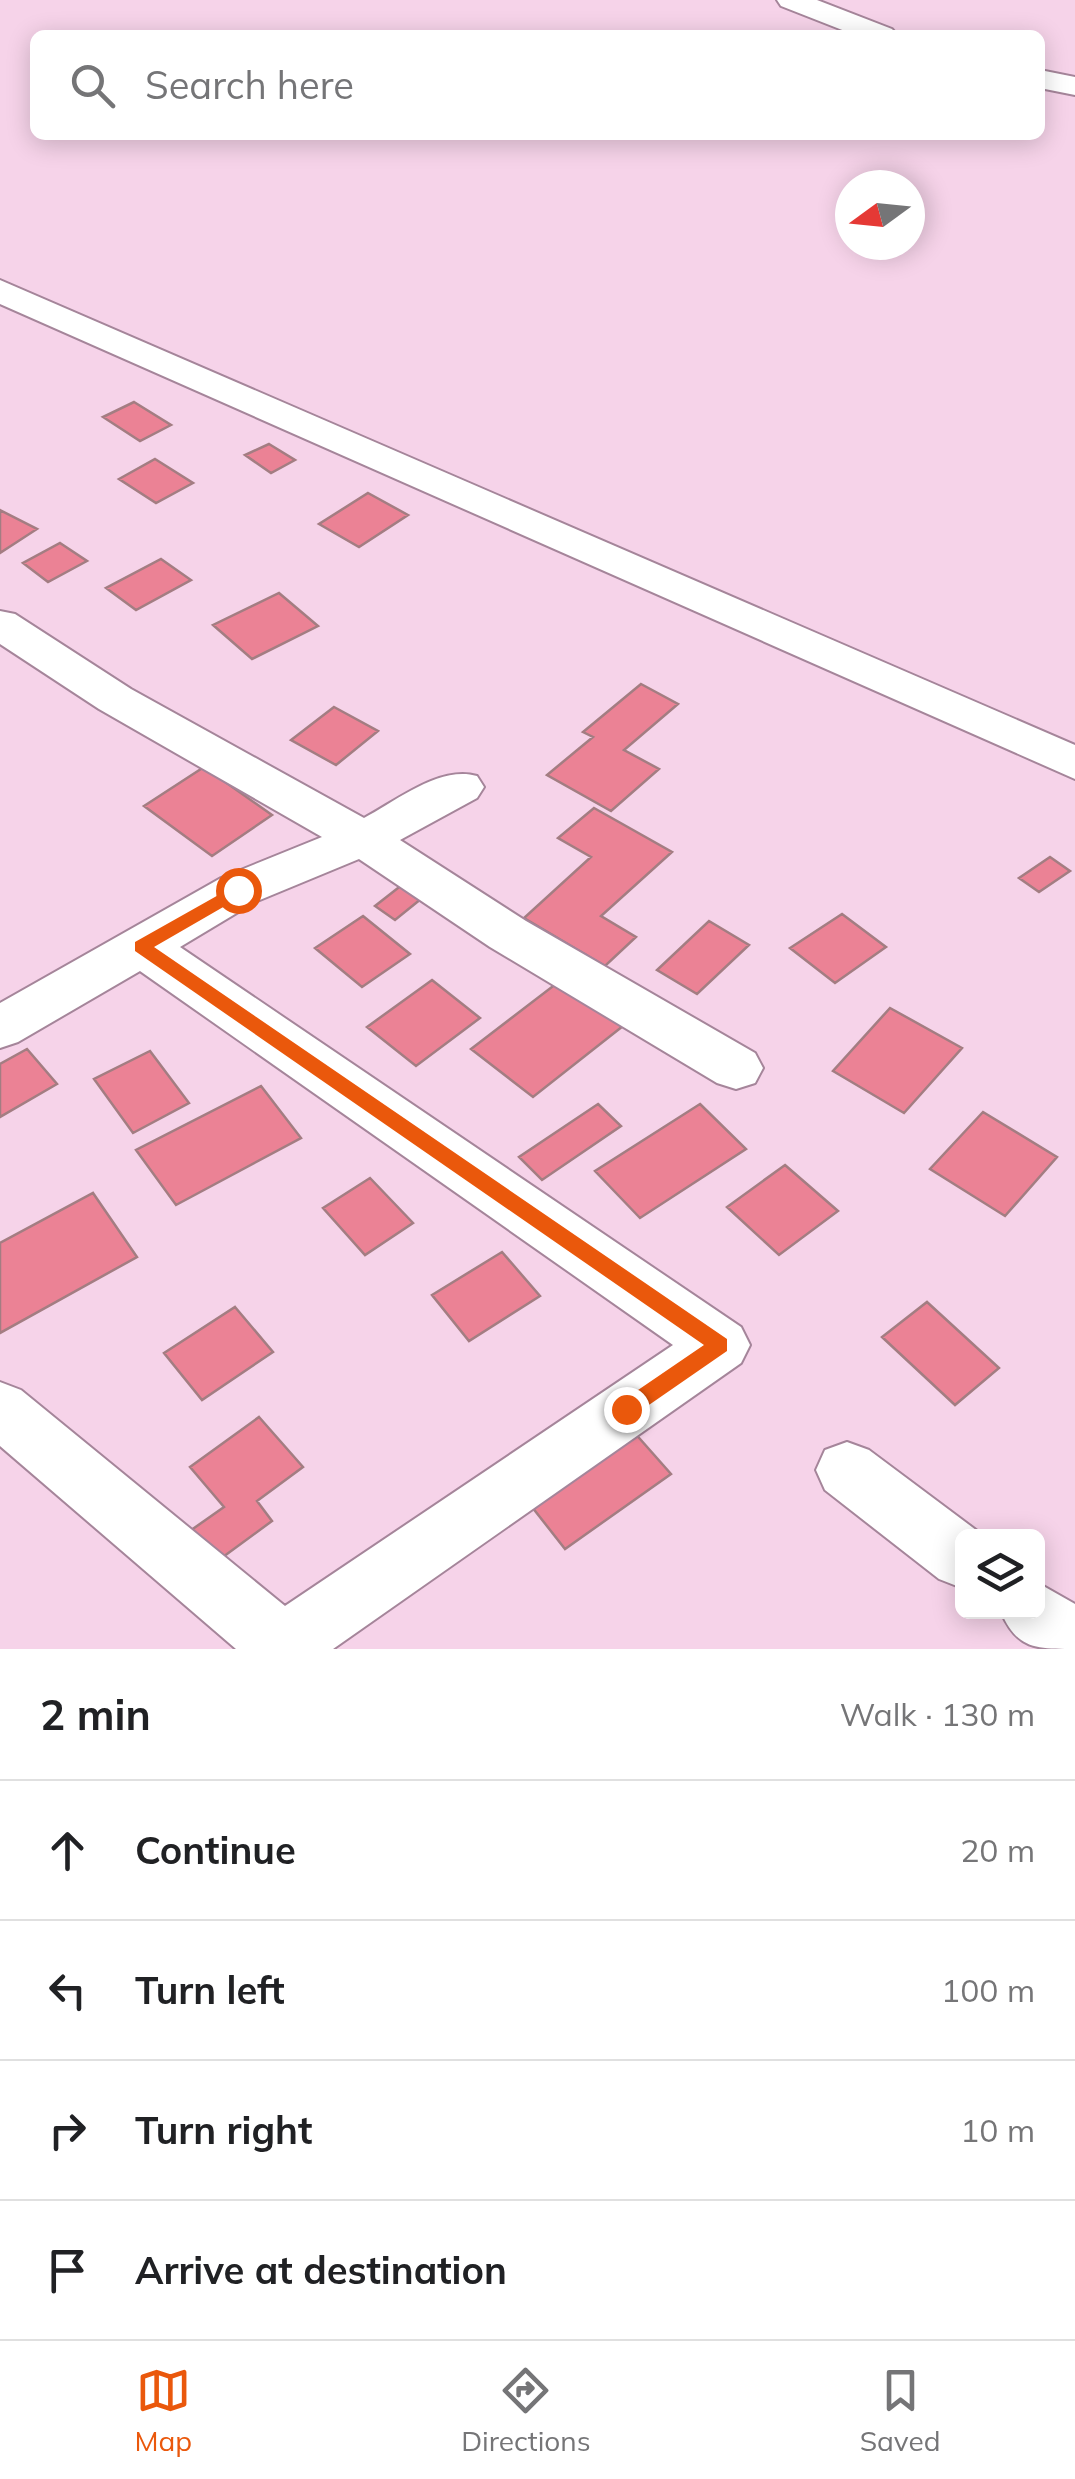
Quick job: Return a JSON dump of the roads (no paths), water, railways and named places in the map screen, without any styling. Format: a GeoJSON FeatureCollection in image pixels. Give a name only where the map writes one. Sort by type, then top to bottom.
{"type":"FeatureCollection","features":[{"type":"Feature","properties":{"kind":"street"},"geometry":{"type":"LineString","coordinates":[[790,0],[869,30]]}},
{"type":"Feature","properties":{"kind":"street"},"geometry":{"type":"LineString","coordinates":[[1045,80],[1075,86]]}},
{"type":"Feature","properties":{"kind":"street"},"geometry":{"type":"LineString","coordinates":[[0,291],[1075,763]]}},
{"type":"Feature","properties":{"kind":"street"},"geometry":{"type":"LineString","coordinates":[[0,624],[116,699],[363,839],[508,934],[736,1068]]}},
{"type":"Feature","properties":{"kind":"street"},"geometry":{"type":"LineString","coordinates":[[0,1028],[238,890],[363,839],[461,787]]}},
{"type":"Feature","properties":{"kind":"street"},"geometry":{"type":"LineString","coordinates":[[0,1409],[284,1647],[720,1345],[141,946]]}},
{"type":"Feature","properties":{"kind":"street"},"geometry":{"type":"LineString","coordinates":[[847,1470],[955,1553]]}},
{"type":"Feature","properties":{"kind":"street"},"geometry":{"type":"LineString","coordinates":[[1042,1619],[1075,1644]]}}]}
